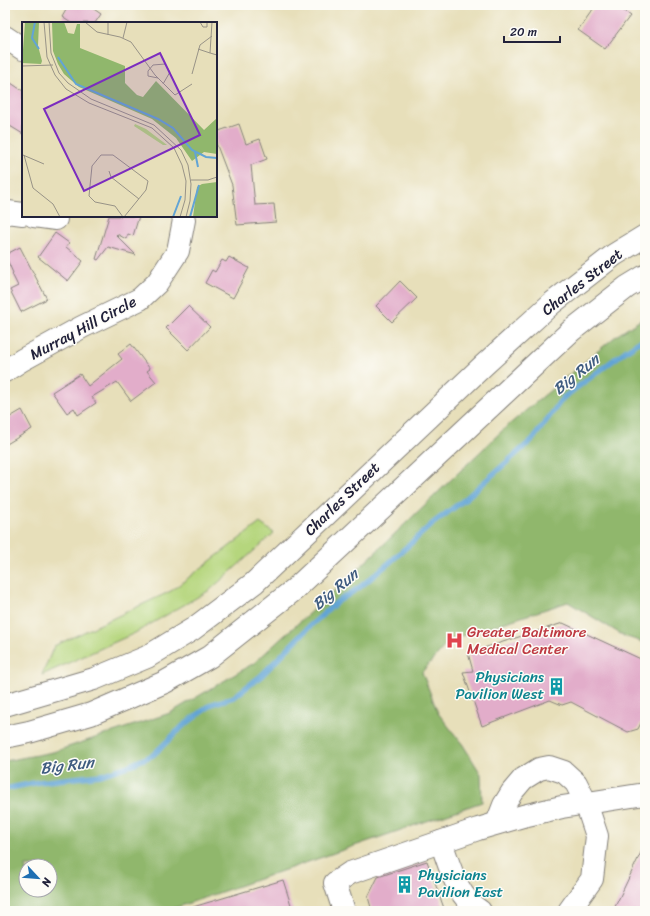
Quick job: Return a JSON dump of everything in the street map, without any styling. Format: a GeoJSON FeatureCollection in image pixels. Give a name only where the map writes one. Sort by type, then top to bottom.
{"type":"FeatureCollection","features":[{"type":"Feature","properties":{"kind":"main road"},"geometry":{"type":"LineString","coordinates":[[5,37],[22,48]]}},
{"type":"Feature","properties":{"kind":"main road"},"geometry":{"type":"LineString","coordinates":[[5,214],[8,212],[22,214]]}},
{"type":"Feature","properties":{"kind":"main road"},"geometry":{"type":"LineString","coordinates":[[41,217],[56,219]]}},
{"type":"Feature","properties":{"kind":"main road","name":"Murray Hill Circle"},"geometry":{"type":"LineString","coordinates":[[5,371],[82,327],[140,299],[157,283],[178,251],[183,217]]}},
{"type":"Feature","properties":{"kind":"main road","name":"Charles Street"},"geometry":{"type":"LineString","coordinates":[[5,705],[94,680],[147,657],[193,629],[254,583],[484,365],[551,304],[614,255],[645,236]]}},
{"type":"Feature","properties":{"kind":"main road","name":"Charles Street"},"geometry":{"type":"LineString","coordinates":[[5,737],[29,732],[91,714],[165,682],[210,657],[295,589],[572,330],[627,287],[645,276]]}},
{"type":"Feature","properties":{"kind":"main road"},"geometry":{"type":"LineString","coordinates":[[497,823],[508,799],[523,779],[539,769],[548,767],[564,772],[576,783],[586,803],[597,836],[592,879],[569,911]]}},
{"type":"Feature","properties":{"kind":"main road"},"geometry":{"type":"LineString","coordinates":[[344,911],[335,883],[350,873],[497,823],[542,811],[645,794]]}},
{"type":"Feature","properties":{"kind":"main road"},"geometry":{"type":"LineString","coordinates":[[442,842],[455,880],[463,895],[480,911]]}},
{"type":"Feature","properties":{"kind":"green space","name":"Greater Baltimore Medical Center"},"geometry":{"type":"Polygon","coordinates":[[[645,317],[645,643],[624,636],[568,602],[450,640],[422,672],[438,713],[463,745],[481,774],[482,802],[166,911],[5,911],[5,761],[53,752],[170,713],[254,663],[357,570],[506,427],[616,336],[645,317]]]}},
{"type":"Feature","properties":{"kind":"green space"},"geometry":{"type":"Polygon","coordinates":[[[260,523],[274,533],[210,590],[135,633],[42,675],[54,646],[171,591],[260,523]]]}},
{"type":"Feature","properties":{"kind":"building"},"geometry":{"type":"Polygon","coordinates":[[[69,5],[88,5],[101,14],[96,22],[70,22],[62,17],[69,5]]]}},
{"type":"Feature","properties":{"kind":"building"},"geometry":{"type":"Polygon","coordinates":[[[596,5],[615,5],[630,16],[605,49],[578,30],[596,5]]]}},
{"type":"Feature","properties":{"kind":"building"},"geometry":{"type":"Polygon","coordinates":[[[5,79],[22,90],[22,133],[5,123],[5,79]]]}},
{"type":"Feature","properties":{"kind":"building"},"geometry":{"type":"Polygon","coordinates":[[[239,124],[246,144],[260,139],[267,159],[251,165],[255,205],[274,204],[276,222],[237,225],[232,185],[217,146],[217,132],[239,124]]]}},
{"type":"Feature","properties":{"kind":"building"},"geometry":{"type":"Polygon","coordinates":[[[109,217],[139,217],[133,236],[128,234],[126,239],[117,234],[116,235],[136,255],[108,247],[98,260],[96,259],[109,217]]]}},
{"type":"Feature","properties":{"kind":"building"},"geometry":{"type":"Polygon","coordinates":[[[55,233],[69,243],[66,247],[83,261],[68,281],[38,257],[55,233]]]}},
{"type":"Feature","properties":{"kind":"building"},"geometry":{"type":"Polygon","coordinates":[[[20,247],[47,299],[21,312],[10,290],[18,286],[5,255],[20,247]]]}},
{"type":"Feature","properties":{"kind":"building"},"geometry":{"type":"Polygon","coordinates":[[[229,257],[249,268],[233,298],[205,283],[212,270],[215,272],[222,260],[226,262],[229,257]]]}},
{"type":"Feature","properties":{"kind":"building"},"geometry":{"type":"Polygon","coordinates":[[[400,281],[417,298],[392,322],[376,306],[400,281]]]}},
{"type":"Feature","properties":{"kind":"building"},"geometry":{"type":"Polygon","coordinates":[[[188,306],[210,327],[188,350],[166,328],[188,306]]]}},
{"type":"Feature","properties":{"kind":"building"},"geometry":{"type":"Polygon","coordinates":[[[131,344],[150,369],[147,371],[156,382],[131,401],[117,382],[92,397],[96,403],[78,415],[74,408],[67,413],[52,392],[80,374],[88,386],[122,359],[118,354],[131,344]]]}},
{"type":"Feature","properties":{"kind":"building"},"geometry":{"type":"Polygon","coordinates":[[[22,410],[32,429],[5,445],[5,420],[22,410]]]}},
{"type":"Feature","properties":{"kind":"building","name":"Physicians Pavilion West"},"geometry":{"type":"Polygon","coordinates":[[[563,623],[645,661],[645,715],[638,729],[628,732],[571,702],[562,705],[550,700],[482,726],[463,672],[473,671],[468,653],[563,623]]]}},
{"type":"Feature","properties":{"kind":"building"},"geometry":{"type":"Polygon","coordinates":[[[645,844],[645,911],[613,911],[645,844]]]}},
{"type":"Feature","properties":{"kind":"building","name":"Physicians Pavilion East"},"geometry":{"type":"Polygon","coordinates":[[[427,861],[445,911],[372,911],[368,897],[378,877],[427,861]]]}},
{"type":"Feature","properties":{"kind":"building"},"geometry":{"type":"Polygon","coordinates":[[[283,880],[293,911],[193,911],[193,907],[283,880]]]}},
{"type":"Feature","properties":{"kind":"waterway","name":"Big Run"},"geometry":{"type":"LineString","coordinates":[[5,789],[39,782],[101,775],[128,766],[153,755],[183,726],[212,704],[234,697],[261,676],[311,625],[337,602],[360,587],[389,563],[432,524],[464,500],[533,439],[563,398],[645,338]]}},
{"type":"Feature","properties":{"kind":"place","name":"Greater Baltimore Medical Center"},"geometry":{"type":"Point","coordinates":[454,641]}},
{"type":"Feature","properties":{"kind":"place","name":"Physicians Pavilion West"},"geometry":{"type":"Point","coordinates":[557,686]}},
{"type":"Feature","properties":{"kind":"place","name":"Physicians Pavilion East"},"geometry":{"type":"Point","coordinates":[405,884]}}]}
